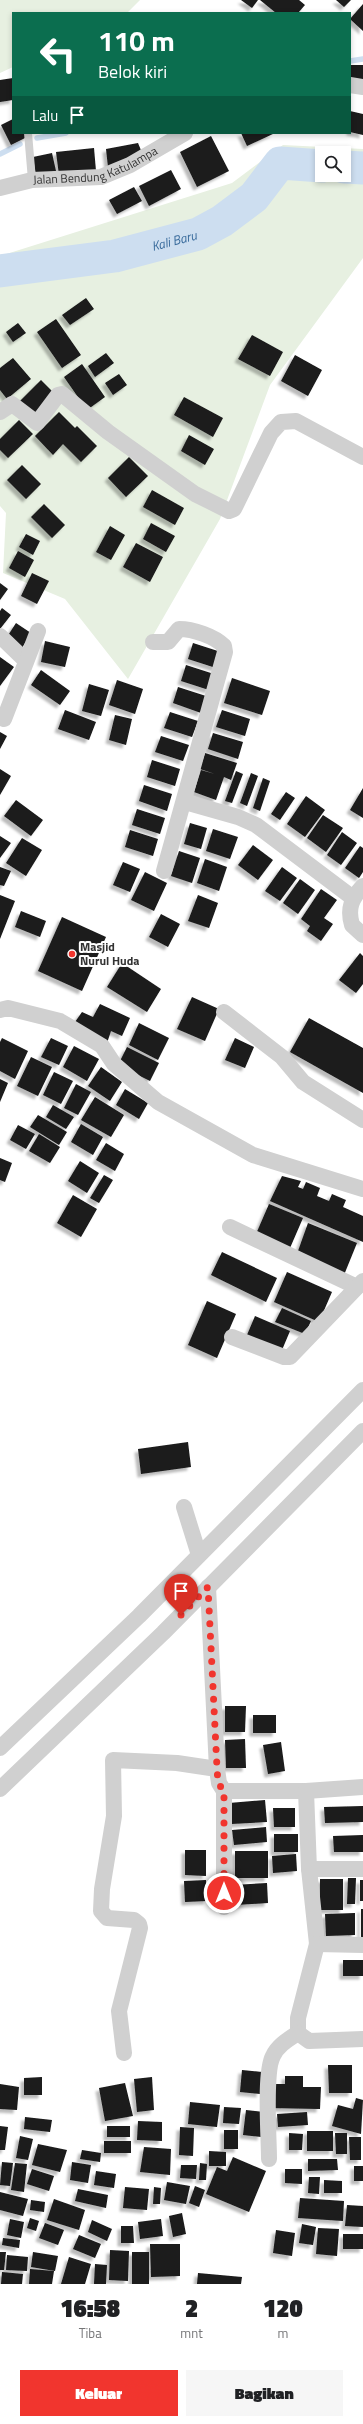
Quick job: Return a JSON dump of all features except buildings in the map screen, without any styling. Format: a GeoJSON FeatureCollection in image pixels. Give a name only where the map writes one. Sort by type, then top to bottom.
{"type":"FeatureCollection","features":[{"type":"Feature","properties":{"kind":"street"},"geometry":{"type":"LineString","coordinates":[[351,85],[363,87]]}},
{"type":"Feature","properties":{"kind":"street","name":"Jalan Bendung Katulampa"},"geometry":{"type":"LineString","coordinates":[[0,188],[32,180],[101,177],[130,165],[183,134]]}},
{"type":"Feature","properties":{"kind":"street"},"geometry":{"type":"LineString","coordinates":[[0,412],[12,404],[37,423],[58,395],[62,394],[108,432],[195,494],[229,511],[234,509],[238,503],[271,433],[281,422],[296,421],[363,457]]}},
{"type":"Feature","properties":{"kind":"street"},"geometry":{"type":"LineString","coordinates":[[153,642],[168,642],[179,629],[188,629],[219,643],[225,649],[185,802],[164,872]]}},
{"type":"Feature","properties":{"kind":"street"},"geometry":{"type":"LineString","coordinates":[[4,719],[38,631]]}},
{"type":"Feature","properties":{"kind":"street"},"geometry":{"type":"LineString","coordinates":[[0,636],[26,661]]}},
{"type":"Feature","properties":{"kind":"street"},"geometry":{"type":"LineString","coordinates":[[185,802],[238,817],[256,825],[353,898]]}},
{"type":"Feature","properties":{"kind":"street"},"geometry":{"type":"LineString","coordinates":[[363,886],[353,898],[350,912],[352,925],[363,935]]}},
{"type":"Feature","properties":{"kind":"street"},"geometry":{"type":"LineString","coordinates":[[0,1010],[8,1008],[60,1021],[102,1046],[114,1064],[158,1102],[253,1155],[363,1188]]}},
{"type":"Feature","properties":{"kind":"street"},"geometry":{"type":"LineString","coordinates":[[224,1012],[282,1057],[303,1082],[363,1120]]}},
{"type":"Feature","properties":{"kind":"street"},"geometry":{"type":"LineString","coordinates":[[230,1227],[360,1284],[290,1357],[284,1357],[232,1337]]}},
{"type":"Feature","properties":{"kind":"street"},"geometry":{"type":"LineString","coordinates":[[0,1748],[199,1555],[363,1390]]}},
{"type":"Feature","properties":{"kind":"street"},"geometry":{"type":"LineString","coordinates":[[0,1789],[208,1587],[363,1431]]}},
{"type":"Feature","properties":{"kind":"street"},"geometry":{"type":"LineString","coordinates":[[184,1506],[199,1555]]}},
{"type":"Feature","properties":{"kind":"street"},"geometry":{"type":"LineString","coordinates":[[208,1587],[218,1783],[224,1791],[224,1908]]}},
{"type":"Feature","properties":{"kind":"street"},"geometry":{"type":"LineString","coordinates":[[124,2053],[118,2011],[140,1928],[139,1924],[134,1920],[107,1918],[101,1911],[102,1889],[114,1816],[113,1760],[177,1763],[217,1768]]}},
{"type":"Feature","properties":{"kind":"street"},"geometry":{"type":"LineString","coordinates":[[224,1791],[306,1791],[363,1787]]}},
{"type":"Feature","properties":{"kind":"street"},"geometry":{"type":"LineString","coordinates":[[298,2033],[298,2018],[317,1944],[309,1869],[306,1791]]}},
{"type":"Feature","properties":{"kind":"street"},"geometry":{"type":"LineString","coordinates":[[309,1869],[363,1869]]}},
{"type":"Feature","properties":{"kind":"street"},"geometry":{"type":"LineString","coordinates":[[317,1944],[363,1945]]}},
{"type":"Feature","properties":{"kind":"street"},"geometry":{"type":"LineString","coordinates":[[298,2033],[308,2040],[363,2039]]}},
{"type":"Feature","properties":{"kind":"street"},"geometry":{"type":"LineString","coordinates":[[269,2159],[269,2078],[272,2056],[280,2045],[298,2033]]}},
{"type":"Feature","properties":{"kind":"lane"},"geometry":{"type":"LineString","coordinates":[[28,134],[32,180]]}},
{"type":"Feature","properties":{"kind":"green space"},"geometry":{"type":"Polygon","coordinates":[[[0,0],[140,0],[128,12],[12,12],[12,67],[0,73],[0,0]]]}},
{"type":"Feature","properties":{"kind":"green space"},"geometry":{"type":"Polygon","coordinates":[[[283,145],[315,147],[315,182],[351,182],[351,148],[363,149],[363,258],[270,385],[220,519],[128,679],[65,599],[3,573],[6,513],[0,506],[0,256],[232,183],[283,145]]]}},
{"type":"Feature","properties":{"kind":"waterway"},"geometry":{"type":"LineString","coordinates":[[351,61],[363,59]]}},
{"type":"Feature","properties":{"kind":"waterway"},"geometry":{"type":"LineString","coordinates":[[37,138],[60,134]]}},
{"type":"Feature","properties":{"kind":"waterway"},"geometry":{"type":"LineString","coordinates":[[0,154],[20,144]]}},
{"type":"Feature","properties":{"kind":"waterway","name":"Kali Baru"},"geometry":{"type":"LineString","coordinates":[[0,271],[115,256],[198,234],[222,221],[254,197],[280,163],[315,166]]}},
{"type":"Feature","properties":{"kind":"waterway","name":"Kali Baru"},"geometry":{"type":"LineString","coordinates":[[351,167],[363,168]]}},
{"type":"Feature","properties":{"kind":"place","name":"Masjid Nurul Huda"},"geometry":{"type":"Point","coordinates":[72,954]}},
{"type":"Feature","properties":{"kind":"route"},"geometry":{"type":"LineString","coordinates":[[181,1615],[208,1587],[211,1620],[218,1783],[224,1791],[224,1893]]}}]}
